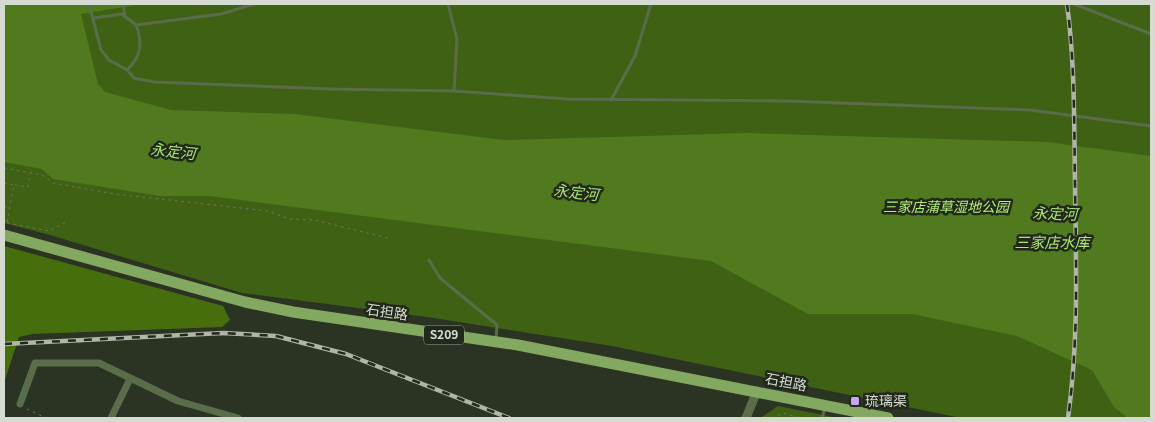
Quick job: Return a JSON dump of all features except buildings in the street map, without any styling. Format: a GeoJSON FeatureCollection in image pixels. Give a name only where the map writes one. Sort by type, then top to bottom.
{"type":"FeatureCollection","features":[{"type":"Feature","properties":{"kind":"main road","name":"石担路"},"geometry":{"type":"LineString","coordinates":[[4,235],[245,302],[293,312],[495,342],[757,391],[888,418]]}},
{"type":"Feature","properties":{"kind":"street"},"geometry":{"type":"LineString","coordinates":[[20,404],[35,363],[99,363],[178,401],[238,418]]}},
{"type":"Feature","properties":{"kind":"street"},"geometry":{"type":"LineString","coordinates":[[111,418],[130,379]]}},
{"type":"Feature","properties":{"kind":"street"},"geometry":{"type":"LineString","coordinates":[[746,418],[757,391]]}},
{"type":"Feature","properties":{"kind":"street"},"geometry":{"type":"LineString","coordinates":[[215,418],[229,416]]}},
{"type":"Feature","properties":{"kind":"lane"},"geometry":{"type":"LineString","coordinates":[[89,4],[101,50],[110,60],[127,70],[134,78],[154,82],[330,90],[454,91],[567,100],[786,101],[1030,110],[1151,126]]}},
{"type":"Feature","properties":{"kind":"lane"},"geometry":{"type":"LineString","coordinates":[[123,4],[126,17]]}},
{"type":"Feature","properties":{"kind":"lane"},"geometry":{"type":"LineString","coordinates":[[136,25],[221,14],[254,4]]}},
{"type":"Feature","properties":{"kind":"lane"},"geometry":{"type":"LineString","coordinates":[[448,4],[457,39],[454,91]]}},
{"type":"Feature","properties":{"kind":"lane"},"geometry":{"type":"LineString","coordinates":[[611,100],[635,56],[651,4]]}},
{"type":"Feature","properties":{"kind":"lane"},"geometry":{"type":"LineString","coordinates":[[1074,4],[1151,34]]}},
{"type":"Feature","properties":{"kind":"lane"},"geometry":{"type":"LineString","coordinates":[[94,18],[122,14],[136,25],[141,46],[137,61],[127,70]]}},
{"type":"Feature","properties":{"kind":"lane"},"geometry":{"type":"LineString","coordinates":[[429,260],[440,278],[497,325],[495,342]]}},
{"type":"Feature","properties":{"kind":"lane"},"geometry":{"type":"LineString","coordinates":[[822,418],[826,405]]}},
{"type":"Feature","properties":{"kind":"path"},"geometry":{"type":"LineString","coordinates":[[4,168],[42,175],[53,183],[115,194],[268,211],[289,219],[314,220],[388,238]]}},
{"type":"Feature","properties":{"kind":"path"},"geometry":{"type":"LineString","coordinates":[[4,183],[28,187],[30,173]]}},
{"type":"Feature","properties":{"kind":"path"},"geometry":{"type":"LineString","coordinates":[[4,235],[14,185]]}},
{"type":"Feature","properties":{"kind":"path"},"geometry":{"type":"LineString","coordinates":[[4,207],[10,207]]}},
{"type":"Feature","properties":{"kind":"path"},"geometry":{"type":"LineString","coordinates":[[7,223],[49,231],[66,222]]}},
{"type":"Feature","properties":{"kind":"path"},"geometry":{"type":"LineString","coordinates":[[20,404],[31,412],[46,418]]}},
{"type":"Feature","properties":{"kind":"path"},"geometry":{"type":"LineString","coordinates":[[772,418],[783,413],[801,418]]}},
{"type":"Feature","properties":{"kind":"green space","name":"三家店蒲草湿地公园"},"geometry":{"type":"Polygon","coordinates":[[[4,4],[1151,4],[1151,418],[961,418],[612,346],[427,317],[242,293],[4,223],[4,4]]]}},
{"type":"Feature","properties":{"kind":"green space"},"geometry":{"type":"Polygon","coordinates":[[[778,406],[838,418],[760,418],[778,406]]]}},
{"type":"Feature","properties":{"kind":"shaded area"},"geometry":{"type":"Polygon","coordinates":[[[4,246],[223,306],[230,320],[222,327],[32,334],[19,337],[4,383],[4,246]]]}},
{"type":"Feature","properties":{"kind":"water","name":"三家店水库"},"geometry":{"type":"Polygon","coordinates":[[[4,4],[142,4],[81,14],[98,84],[105,92],[171,110],[294,114],[504,140],[747,133],[1047,142],[1151,156],[1151,418],[1128,418],[1114,407],[1092,370],[1017,336],[912,314],[808,314],[711,261],[210,196],[160,196],[53,179],[42,169],[4,162],[4,4]]]}},
{"type":"Feature","properties":{"kind":"railway"},"geometry":{"type":"LineString","coordinates":[[1067,4],[1074,93],[1076,271],[1074,359],[1068,418]]}},
{"type":"Feature","properties":{"kind":"railway"},"geometry":{"type":"LineString","coordinates":[[4,344],[223,333],[276,336],[346,354],[509,418]]}},
{"type":"Feature","properties":{"kind":"place","name":"琉璃渠"},"geometry":{"type":"Point","coordinates":[855,401]}},
{"type":"Feature","properties":{"kind":"water label","name":"永定河"},"geometry":{"type":"Point","coordinates":[173,152]}},
{"type":"Feature","properties":{"kind":"water label","name":"永定河"},"geometry":{"type":"Point","coordinates":[576,193]}},
{"type":"Feature","properties":{"kind":"water label","name":"永定河"},"geometry":{"type":"Point","coordinates":[1055,214]}}]}
